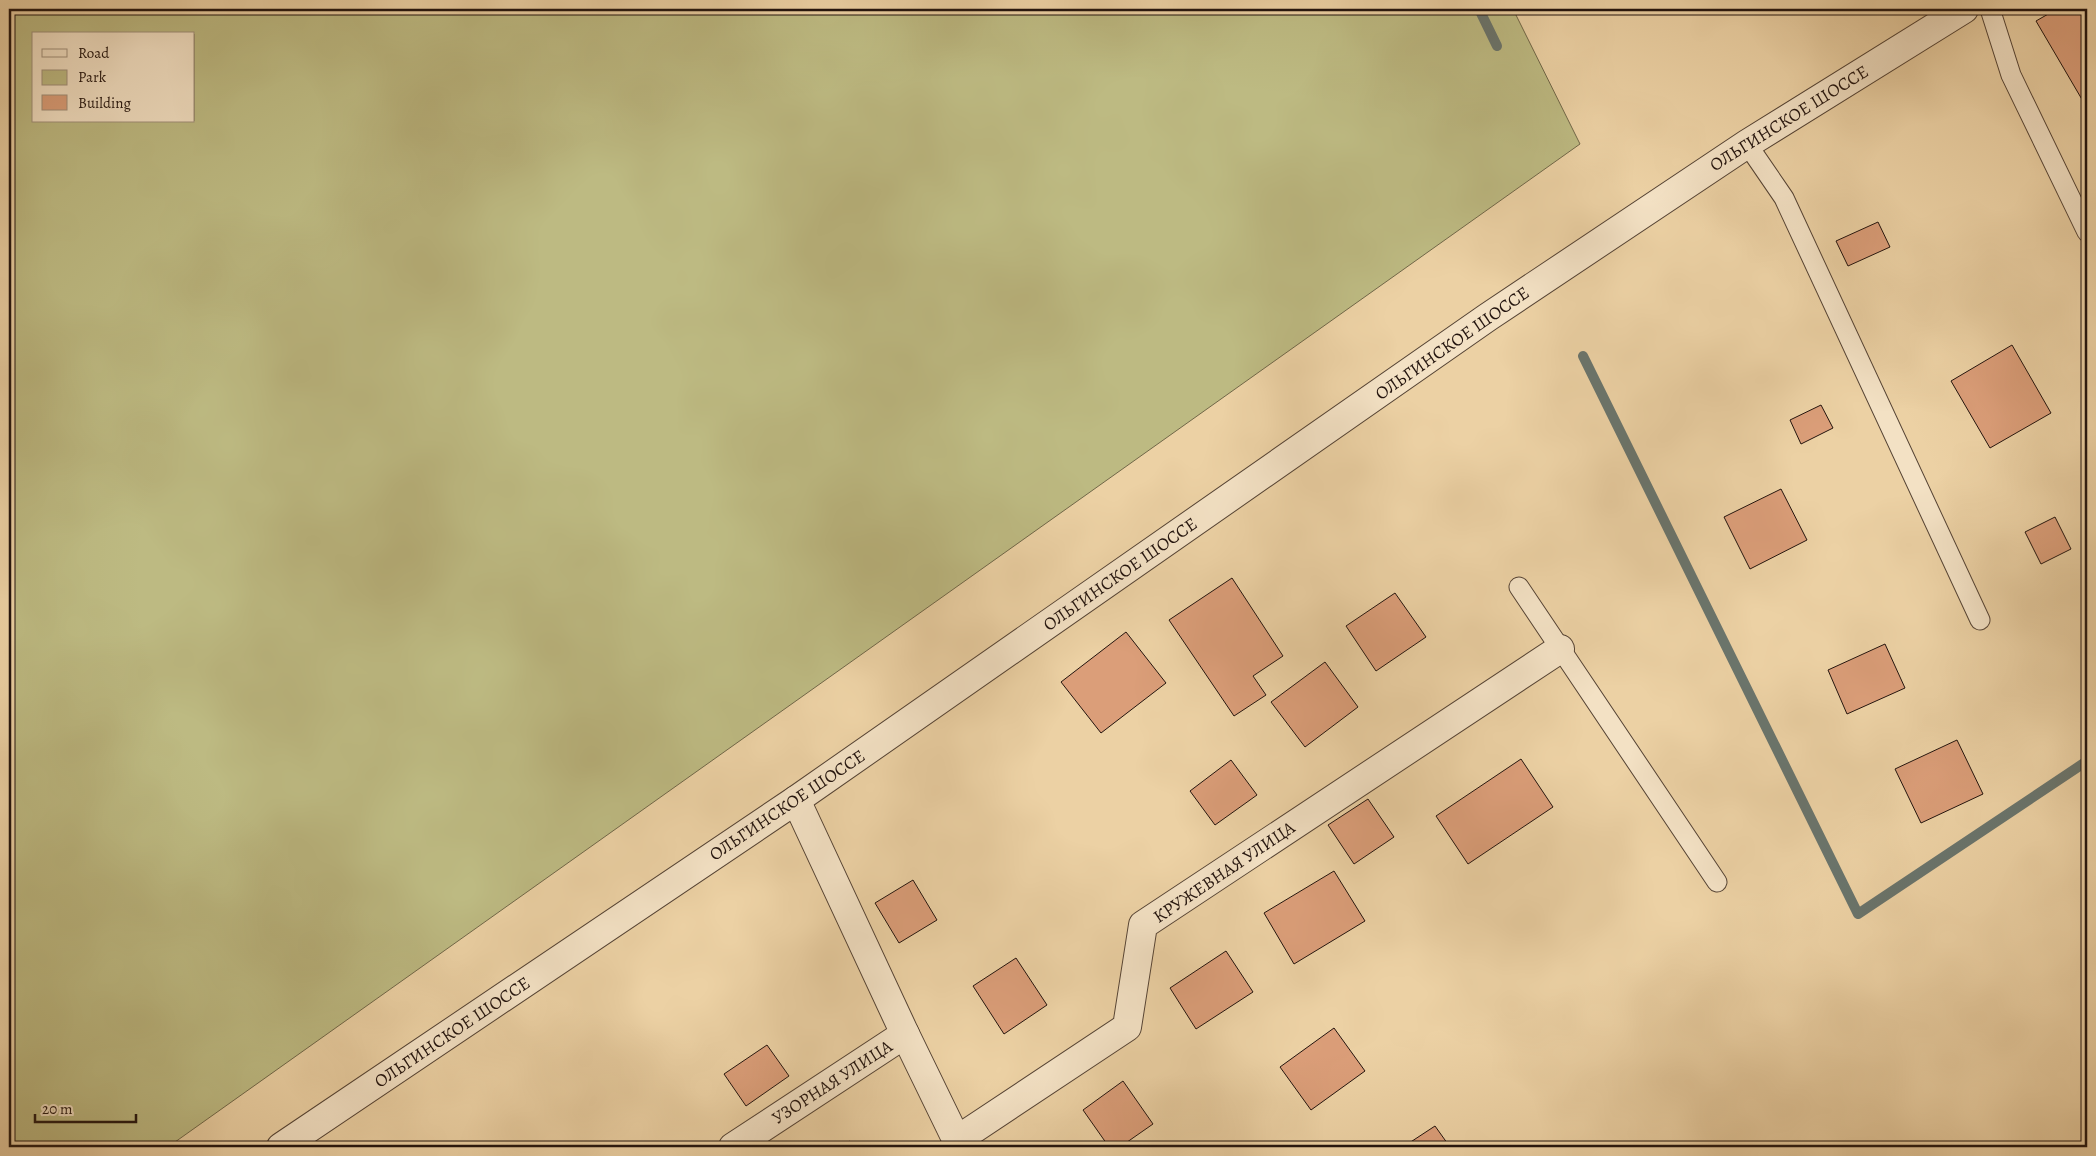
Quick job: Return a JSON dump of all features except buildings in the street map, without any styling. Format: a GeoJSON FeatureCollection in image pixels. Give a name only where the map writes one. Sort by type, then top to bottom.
{"type":"FeatureCollection","features":[{"type":"Feature","properties":{"kind":"street","name":"ОЛЬГИНСКОЕ ШОССЕ"},"geometry":{"type":"LineString","coordinates":[[281,1147],[796,800],[1488,317],[1746,144],[1964,9]]}},
{"type":"Feature","properties":{"kind":"street","name":"КРУЖЕВНАЯ УЛИЦА"},"geometry":{"type":"LineString","coordinates":[[958,1144],[1127,1027],[1144,925],[1560,649]]}},
{"type":"Feature","properties":{"kind":"street"},"geometry":{"type":"LineString","coordinates":[[796,800],[958,1144]]}},
{"type":"Feature","properties":{"kind":"street","name":"УЗОРНАЯ УЛИЦА"},"geometry":{"type":"LineString","coordinates":[[733,1147],[905,1034]]}},
{"type":"Feature","properties":{"kind":"lane"},"geometry":{"type":"LineString","coordinates":[[1990,9],[2011,76],[2087,232]]}},
{"type":"Feature","properties":{"kind":"lane"},"geometry":{"type":"LineString","coordinates":[[1746,144],[1784,198],[1980,620]]}},
{"type":"Feature","properties":{"kind":"lane"},"geometry":{"type":"LineString","coordinates":[[1519,587],[1717,882]]}},
{"type":"Feature","properties":{"kind":"green space"},"geometry":{"type":"Polygon","coordinates":[[[9,9],[1513,9],[1580,144],[168,1147],[9,1147],[9,9]]]}},
{"type":"Feature","properties":{"kind":"waterway"},"geometry":{"type":"LineString","coordinates":[[1479,9],[1497,46]]}},
{"type":"Feature","properties":{"kind":"waterway"},"geometry":{"type":"LineString","coordinates":[[1583,356],[1858,914],[2087,761]]}}]}
